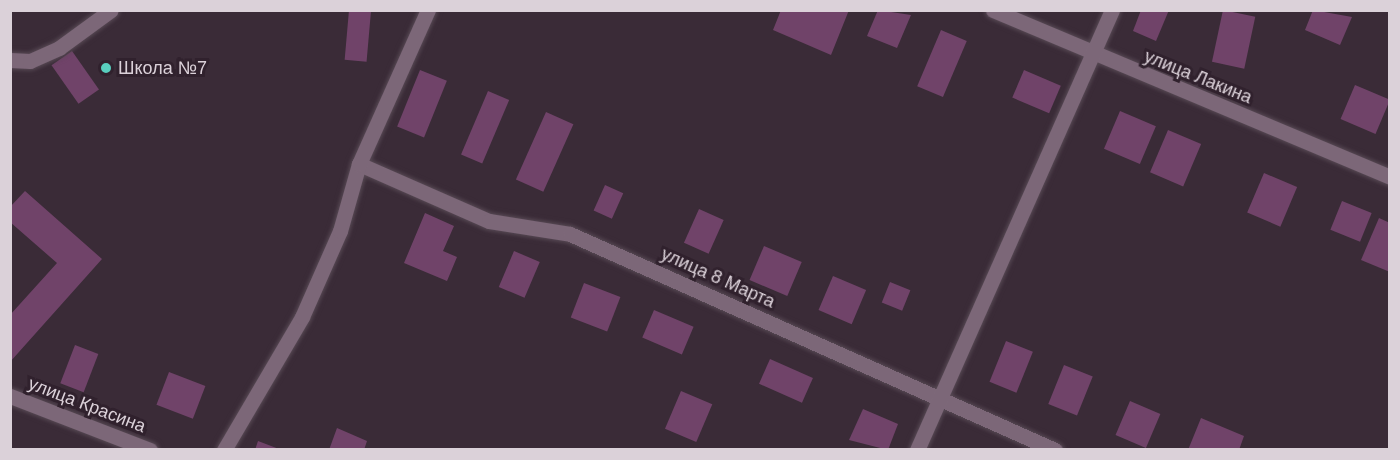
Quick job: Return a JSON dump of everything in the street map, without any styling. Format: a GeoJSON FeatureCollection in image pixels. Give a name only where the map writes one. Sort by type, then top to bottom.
{"type":"FeatureCollection","features":[{"type":"Feature","properties":{"kind":"street"},"geometry":{"type":"LineString","coordinates":[[10,60],[30,61],[59,48],[111,10]]}},
{"type":"Feature","properties":{"kind":"street"},"geometry":{"type":"LineString","coordinates":[[224,450],[302,317],[340,231],[358,164],[428,10]]}},
{"type":"Feature","properties":{"kind":"street","name":"улица Лакина"},"geometry":{"type":"LineString","coordinates":[[993,10],[1093,55],[1389,177]]}},
{"type":"Feature","properties":{"kind":"street"},"geometry":{"type":"LineString","coordinates":[[917,450],[1112,10]]}},
{"type":"Feature","properties":{"kind":"street","name":"улица 8 Марта"},"geometry":{"type":"LineString","coordinates":[[358,164],[489,222],[570,234],[1055,450]]}},
{"type":"Feature","properties":{"kind":"street","name":"улица Красина"},"geometry":{"type":"LineString","coordinates":[[10,396],[150,450]]}},
{"type":"Feature","properties":{"kind":"building"},"geometry":{"type":"Polygon","coordinates":[[[349,10],[371,12],[367,62],[345,60],[349,10]]]}},
{"type":"Feature","properties":{"kind":"building"},"geometry":{"type":"Polygon","coordinates":[[[781,10],[849,10],[831,55],[773,30],[781,10]]]}},
{"type":"Feature","properties":{"kind":"building"},"geometry":{"type":"Polygon","coordinates":[[[878,10],[911,15],[897,48],[867,36],[878,10]]]}},
{"type":"Feature","properties":{"kind":"building"},"geometry":{"type":"Polygon","coordinates":[[[1141,10],[1169,10],[1156,41],[1133,31],[1141,10]]]}},
{"type":"Feature","properties":{"kind":"building"},"geometry":{"type":"Polygon","coordinates":[[[1223,10],[1255,17],[1244,69],[1212,62],[1223,10]]]}},
{"type":"Feature","properties":{"kind":"building"},"geometry":{"type":"Polygon","coordinates":[[[1313,10],[1352,17],[1340,45],[1305,30],[1313,10]]]}},
{"type":"Feature","properties":{"kind":"building"},"geometry":{"type":"Polygon","coordinates":[[[941,30],[967,41],[943,97],[917,86],[941,30]]]}},
{"type":"Feature","properties":{"kind":"building"},"geometry":{"type":"Polygon","coordinates":[[[72,51],[99,90],[78,104],[52,65],[72,51]]]}},
{"type":"Feature","properties":{"kind":"building"},"geometry":{"type":"Polygon","coordinates":[[[420,70],[447,81],[424,137],[397,127],[420,70]]]}},
{"type":"Feature","properties":{"kind":"building"},"geometry":{"type":"Polygon","coordinates":[[[1024,70],[1061,86],[1049,113],[1012,98],[1024,70]]]}},
{"type":"Feature","properties":{"kind":"building"},"geometry":{"type":"Polygon","coordinates":[[[1355,85],[1390,100],[1376,134],[1341,119],[1355,85]]]}},
{"type":"Feature","properties":{"kind":"building"},"geometry":{"type":"Polygon","coordinates":[[[488,91],[509,100],[482,164],[461,155],[488,91]]]}},
{"type":"Feature","properties":{"kind":"building"},"geometry":{"type":"Polygon","coordinates":[[[1120,111],[1156,126],[1140,164],[1104,149],[1120,111]]]}},
{"type":"Feature","properties":{"kind":"building"},"geometry":{"type":"Polygon","coordinates":[[[546,112],[573,124],[543,192],[516,180],[546,112]]]}},
{"type":"Feature","properties":{"kind":"building"},"geometry":{"type":"Polygon","coordinates":[[[1168,130],[1201,144],[1183,186],[1150,172],[1168,130]]]}},
{"type":"Feature","properties":{"kind":"building"},"geometry":{"type":"Polygon","coordinates":[[[1264,173],[1297,187],[1280,227],[1247,213],[1264,173]]]}},
{"type":"Feature","properties":{"kind":"building"},"geometry":{"type":"Polygon","coordinates":[[[605,185],[623,193],[612,219],[594,211],[605,185]]]}},
{"type":"Feature","properties":{"kind":"building"},"geometry":{"type":"Polygon","coordinates":[[[25,191],[102,259],[10,362],[10,315],[57,263],[10,222],[10,207],[25,191]]]}},
{"type":"Feature","properties":{"kind":"building"},"geometry":{"type":"Polygon","coordinates":[[[1342,201],[1372,213],[1360,242],[1330,230],[1342,201]]]}},
{"type":"Feature","properties":{"kind":"building"},"geometry":{"type":"Polygon","coordinates":[[[699,209],[724,220],[709,254],[684,243],[699,209]]]}},
{"type":"Feature","properties":{"kind":"building"},"geometry":{"type":"Polygon","coordinates":[[[425,213],[454,226],[443,251],[457,257],[447,281],[404,263],[425,213]]]}},
{"type":"Feature","properties":{"kind":"building"},"geometry":{"type":"Polygon","coordinates":[[[1379,218],[1390,223],[1390,272],[1361,260],[1379,218]]]}},
{"type":"Feature","properties":{"kind":"building"},"geometry":{"type":"Polygon","coordinates":[[[764,246],[802,262],[787,296],[750,280],[764,246]]]}},
{"type":"Feature","properties":{"kind":"building"},"geometry":{"type":"Polygon","coordinates":[[[514,251],[540,262],[525,298],[499,287],[514,251]]]}},
{"type":"Feature","properties":{"kind":"building"},"geometry":{"type":"Polygon","coordinates":[[[833,276],[866,290],[852,324],[819,310],[833,276]]]}},
{"type":"Feature","properties":{"kind":"building"},"geometry":{"type":"Polygon","coordinates":[[[890,282],[910,290],[902,311],[882,302],[890,282]]]}},
{"type":"Feature","properties":{"kind":"building"},"geometry":{"type":"Polygon","coordinates":[[[584,283],[620,297],[607,332],[571,318],[584,283]]]}},
{"type":"Feature","properties":{"kind":"building"},"geometry":{"type":"Polygon","coordinates":[[[654,310],[694,327],[682,354],[642,338],[654,310]]]}},
{"type":"Feature","properties":{"kind":"building"},"geometry":{"type":"Polygon","coordinates":[[[1006,341],[1033,352],[1016,393],[990,382],[1006,341]]]}},
{"type":"Feature","properties":{"kind":"building"},"geometry":{"type":"Polygon","coordinates":[[[75,345],[98,354],[84,392],[60,383],[75,345]]]}},
{"type":"Feature","properties":{"kind":"building"},"geometry":{"type":"Polygon","coordinates":[[[770,359],[813,378],[802,403],[759,384],[770,359]]]}},
{"type":"Feature","properties":{"kind":"building"},"geometry":{"type":"Polygon","coordinates":[[[1064,365],[1093,377],[1077,416],[1048,404],[1064,365]]]}},
{"type":"Feature","properties":{"kind":"building"},"geometry":{"type":"Polygon","coordinates":[[[169,372],[205,386],[193,419],[156,405],[169,372]]]}},
{"type":"Feature","properties":{"kind":"building"},"geometry":{"type":"Polygon","coordinates":[[[681,391],[712,404],[696,442],[665,429],[681,391]]]}},
{"type":"Feature","properties":{"kind":"building"},"geometry":{"type":"Polygon","coordinates":[[[1130,401],[1160,414],[1146,448],[1116,435],[1130,401]]]}},
{"type":"Feature","properties":{"kind":"building"},"geometry":{"type":"Polygon","coordinates":[[[863,409],[898,424],[888,450],[849,440],[863,409]]]}},
{"type":"Feature","properties":{"kind":"building"},"geometry":{"type":"Polygon","coordinates":[[[1201,418],[1244,436],[1239,450],[1188,450],[1201,418]]]}},
{"type":"Feature","properties":{"kind":"building"},"geometry":{"type":"Polygon","coordinates":[[[337,428],[367,441],[364,450],[329,450],[337,428]]]}},
{"type":"Feature","properties":{"kind":"building"},"geometry":{"type":"Polygon","coordinates":[[[258,441],[279,449],[279,450],[255,450],[258,441]]]}},
{"type":"Feature","properties":{"kind":"place","name":"Школа №7"},"geometry":{"type":"Point","coordinates":[106,68]}}]}
